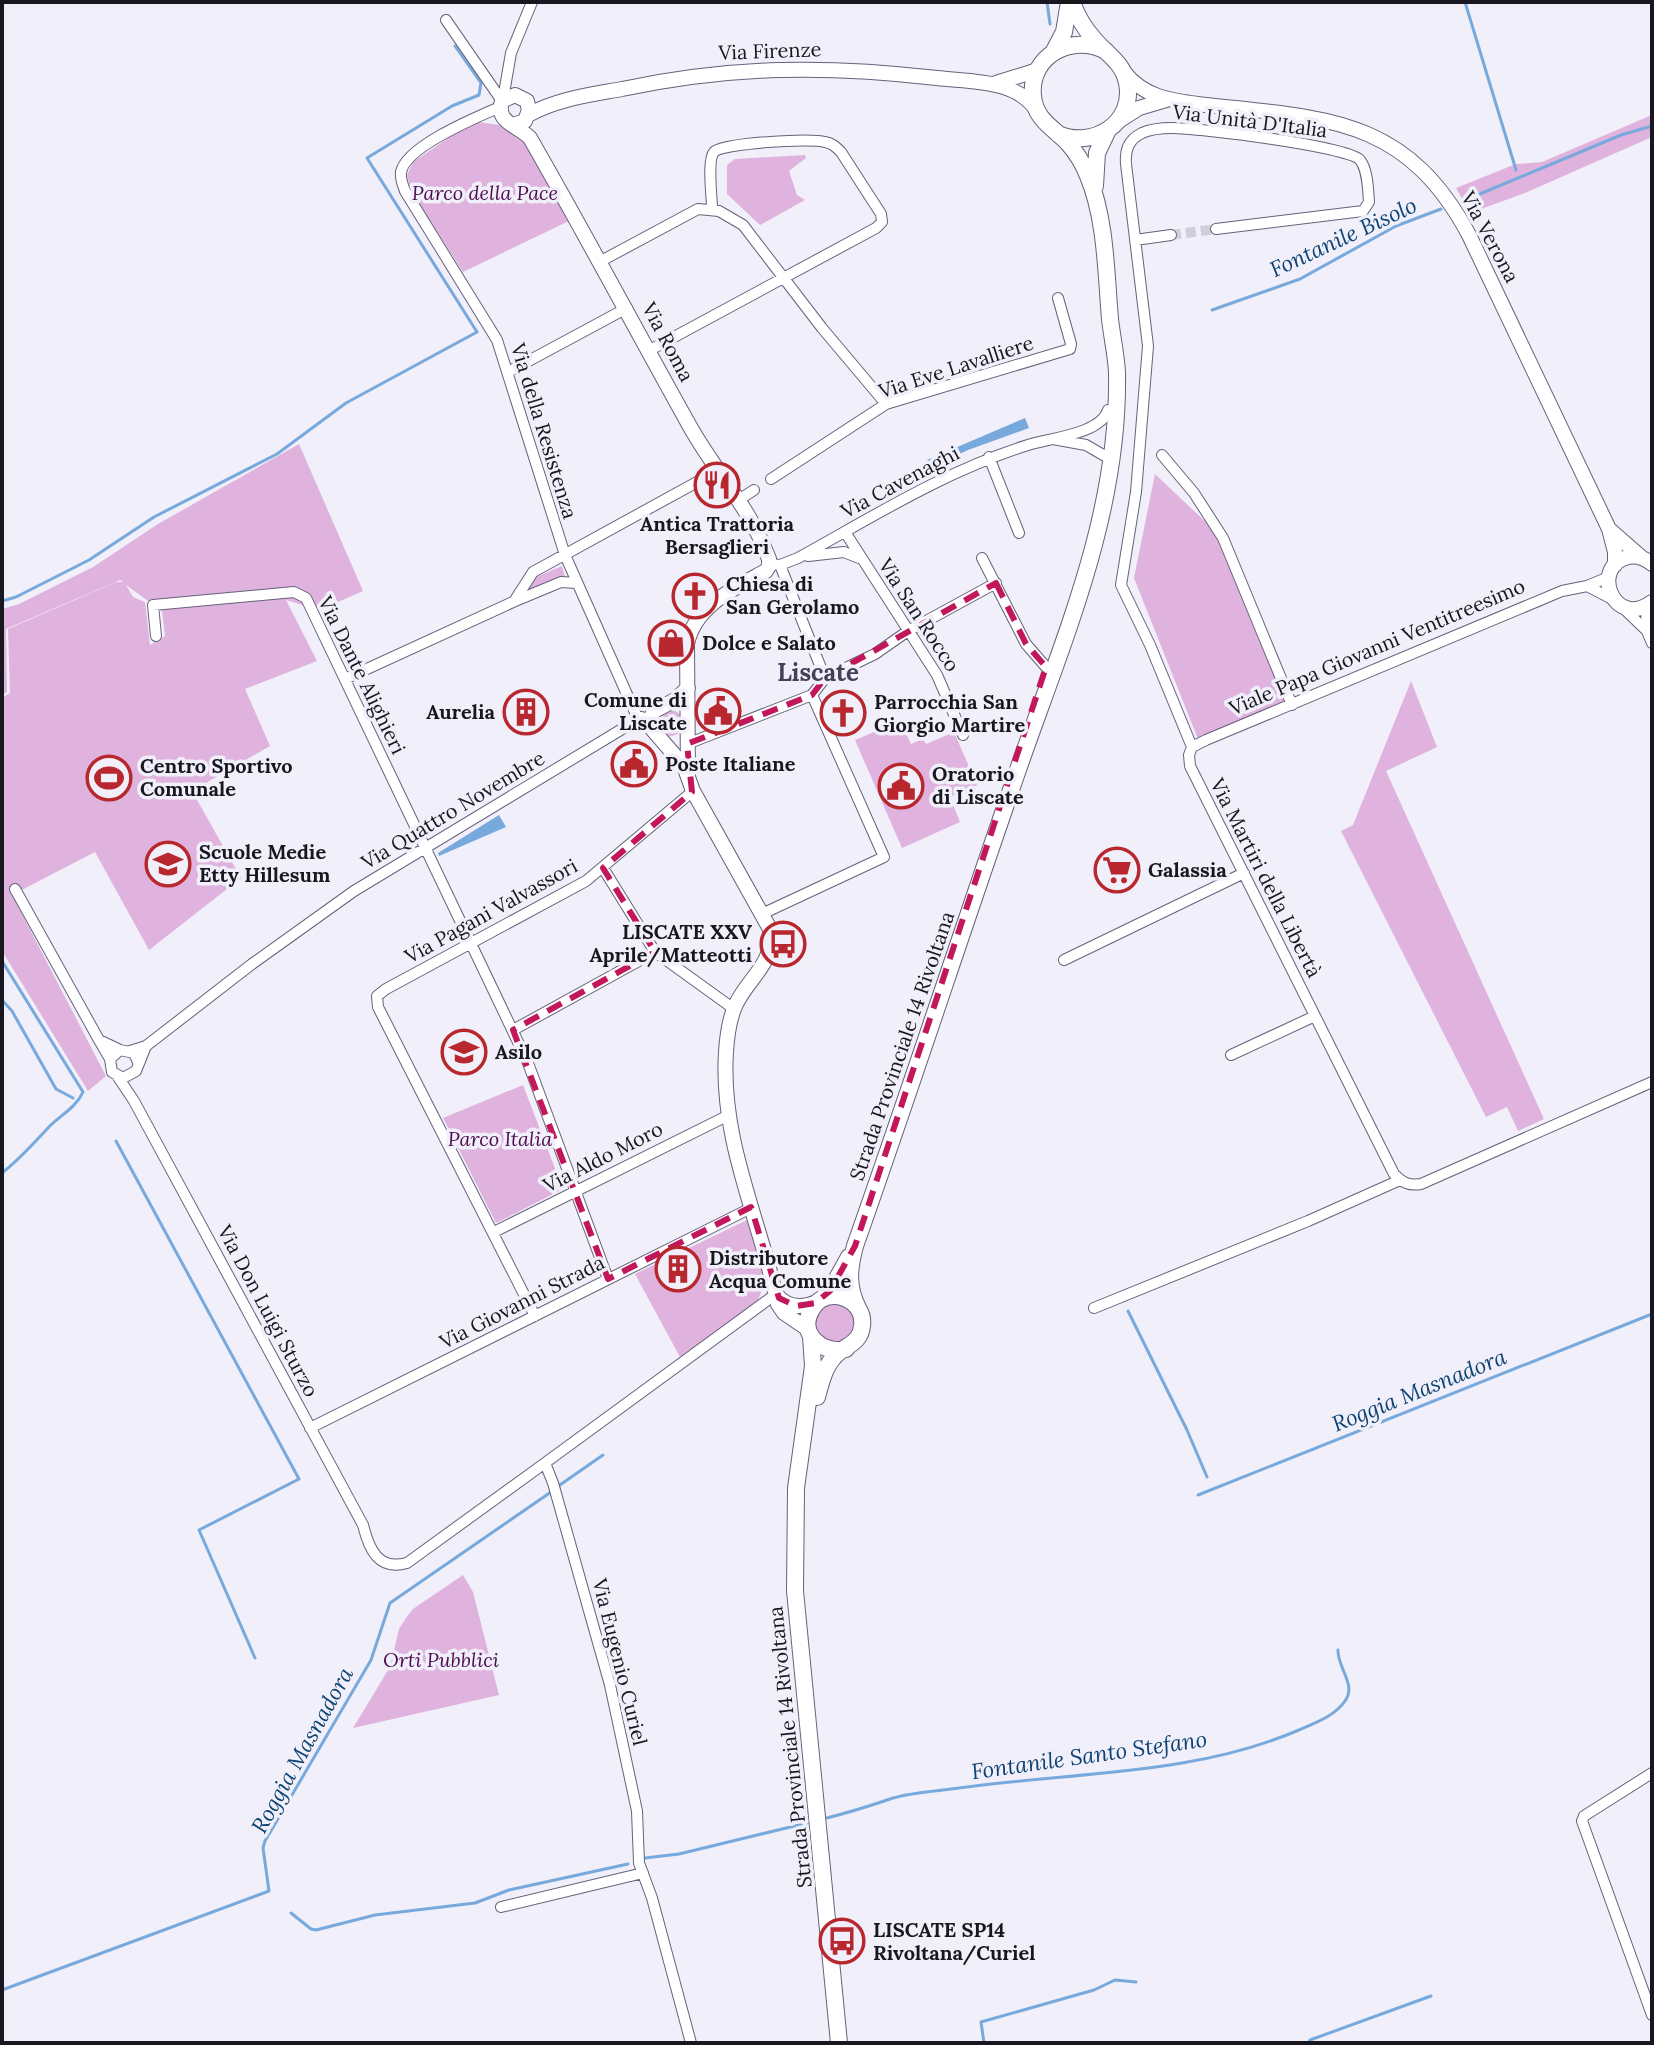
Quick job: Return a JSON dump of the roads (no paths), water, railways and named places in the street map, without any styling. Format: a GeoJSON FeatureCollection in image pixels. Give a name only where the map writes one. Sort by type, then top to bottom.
{"type":"FeatureCollection","features":[{"type":"Feature","properties":{"kind":"main road"},"geometry":{"type":"LineString","coordinates":[[1070,2],[1085,28],[1122,68]]}},
{"type":"Feature","properties":{"kind":"main road"},"geometry":{"type":"LineString","coordinates":[[1037,111],[1033,88],[1038,70],[1054,51],[1064,32],[1070,2]]}},
{"type":"Feature","properties":{"kind":"main road"},"geometry":{"type":"LineString","coordinates":[[1054,51],[1079,44],[1093,45],[1106,51]]}},
{"type":"Feature","properties":{"kind":"main road","name":"Strada Provinciale 14 Rivoltana"},"geometry":{"type":"LineString","coordinates":[[800,1448],[827,1368],[836,1355],[861,1334],[863,1322],[851,1292],[849,1277],[855,1246],[1065,638],[1101,524],[1111,469],[1117,371],[1095,196],[1096,157],[1112,126],[1124,111],[1128,95],[1122,68]]}},
{"type":"Feature","properties":{"kind":"main road","name":"Strada Provinciale 14 Rivoltana"},"geometry":{"type":"LineString","coordinates":[[1037,111],[1081,161],[1095,196]]}},
{"type":"Feature","properties":{"kind":"main road"},"geometry":{"type":"LineString","coordinates":[[1054,131],[1083,139],[1112,126]]}},
{"type":"Feature","properties":{"kind":"main road","name":"Strada Provinciale 14 Rivoltana"},"geometry":{"type":"LineString","coordinates":[[987,859],[1013,763],[1088,543],[1105,456],[1111,324]]}},
{"type":"Feature","properties":{"kind":"main road","name":"Strada Provinciale 14 Rivoltana"},"geometry":{"type":"LineString","coordinates":[[839,2043],[795,1591],[794,1520],[800,1448],[813,1366],[810,1313],[830,1291],[855,1246]]}},
{"type":"Feature","properties":{"kind":"main road"},"geometry":{"type":"LineString","coordinates":[[821,1300],[831,1296],[844,1297],[858,1308]]}},
{"type":"Feature","properties":{"kind":"main road"},"geometry":{"type":"LineString","coordinates":[[810,1333],[826,1349],[846,1349]]}},
{"type":"Feature","properties":{"kind":"street"},"geometry":{"type":"LineString","coordinates":[[514,109],[508,72],[511,53],[532,2]]}},
{"type":"Feature","properties":{"kind":"street"},"geometry":{"type":"LineString","coordinates":[[446,20],[514,109]]}},
{"type":"Feature","properties":{"kind":"street","name":"Via Verona"},"geometry":{"type":"LineString","coordinates":[[1122,68],[1135,84],[1167,100],[1295,114],[1345,124],[1386,142],[1426,171],[1452,204],[1469,235],[1609,529],[1615,552],[1609,590],[1618,604]]}},
{"type":"Feature","properties":{"kind":"street","name":"Via Firenze"},"geometry":{"type":"LineString","coordinates":[[402,170],[407,161],[427,145],[478,117],[666,80],[761,69],[853,69],[989,85],[1018,92],[1037,111]]}},
{"type":"Feature","properties":{"kind":"street","name":"Via Firenze"},"geometry":{"type":"LineString","coordinates":[[989,85],[1038,70]]}},
{"type":"Feature","properties":{"kind":"street","name":"Via Verona"},"geometry":{"type":"LineString","coordinates":[[1112,126],[1139,108],[1167,100]]}},
{"type":"Feature","properties":{"kind":"street","name":"Via Roma"},"geometry":{"type":"LineString","coordinates":[[514,109],[697,439],[740,499],[775,565]]}},
{"type":"Feature","properties":{"kind":"street","name":"Via Unità D'Italia"},"geometry":{"type":"LineString","coordinates":[[1191,751],[1150,645],[1121,585],[1136,492],[1148,353],[1147,323],[1125,156],[1130,142],[1146,131],[1182,128],[1324,147],[1351,153],[1364,166],[1369,202],[1363,211],[1216,229]]}},
{"type":"Feature","properties":{"kind":"street"},"geometry":{"type":"LineString","coordinates":[[650,350],[784,279],[882,222],[881,214],[841,152],[822,141],[781,141],[716,150],[710,159],[712,208]]}},
{"type":"Feature","properties":{"kind":"street","name":"Via della Resistenza"},"geometry":{"type":"LineString","coordinates":[[402,170],[405,191],[492,330],[565,555],[638,719]]}},
{"type":"Feature","properties":{"kind":"street"},"geometry":{"type":"LineString","coordinates":[[601,261],[692,211],[712,208],[733,217],[743,225],[886,404]]}},
{"type":"Feature","properties":{"kind":"street"},"geometry":{"type":"LineString","coordinates":[[1135,240],[1171,235]]}},
{"type":"Feature","properties":{"kind":"street","name":"Via Eve Lavalliere"},"geometry":{"type":"LineString","coordinates":[[771,479],[886,404],[1070,349],[1058,298]]}},
{"type":"Feature","properties":{"kind":"street"},"geometry":{"type":"LineString","coordinates":[[508,372],[627,308]]}},
{"type":"Feature","properties":{"kind":"street","name":"Via Cavenaghi"},"geometry":{"type":"LineString","coordinates":[[775,565],[798,558],[933,482],[989,457],[1095,426],[1105,418],[1108,410]]}},
{"type":"Feature","properties":{"kind":"street"},"geometry":{"type":"LineString","coordinates":[[1051,438],[1086,445],[1105,456]]}},
{"type":"Feature","properties":{"kind":"street"},"geometry":{"type":"LineString","coordinates":[[1162,455],[1194,493],[1223,538],[1292,705]]}},
{"type":"Feature","properties":{"kind":"street"},"geometry":{"type":"LineString","coordinates":[[989,457],[1019,533]]}},
{"type":"Feature","properties":{"kind":"street"},"geometry":{"type":"LineString","coordinates":[[513,602],[531,574],[719,470]]}},
{"type":"Feature","properties":{"kind":"street"},"geometry":{"type":"LineString","coordinates":[[740,499],[754,490]]}},
{"type":"Feature","properties":{"kind":"street","name":"Via Verona"},"geometry":{"type":"LineString","coordinates":[[1609,529],[1646,560]]}},
{"type":"Feature","properties":{"kind":"street","name":"Via San Rocco"},"geometry":{"type":"LineString","coordinates":[[845,532],[941,681],[963,735]]}},
{"type":"Feature","properties":{"kind":"street","name":"Via San Rocco"},"geometry":{"type":"LineString","coordinates":[[798,558],[846,552],[862,559]]}},
{"type":"Feature","properties":{"kind":"street"},"geometry":{"type":"LineString","coordinates":[[1612,571],[1627,557],[1646,560]]}},
{"type":"Feature","properties":{"kind":"street"},"geometry":{"type":"LineString","coordinates":[[982,558],[1026,644],[1046,667]]}},
{"type":"Feature","properties":{"kind":"street"},"geometry":{"type":"LineString","coordinates":[[688,775],[687,640],[699,617],[712,603],[775,565],[825,678]]}},
{"type":"Feature","properties":{"kind":"street","name":"Viale Papa Giovanni Ventitreesimo"},"geometry":{"type":"LineString","coordinates":[[1191,751],[1562,591],[1587,586],[1612,571]]}},
{"type":"Feature","properties":{"kind":"street"},"geometry":{"type":"LineString","coordinates":[[345,679],[561,582],[577,583]]}},
{"type":"Feature","properties":{"kind":"street"},"geometry":{"type":"LineString","coordinates":[[665,743],[677,742],[687,730],[812,695],[825,678],[875,654],[908,631],[996,583]]}},
{"type":"Feature","properties":{"kind":"street"},"geometry":{"type":"LineString","coordinates":[[1587,586],[1618,604],[1647,631],[1652,643]]}},
{"type":"Feature","properties":{"kind":"street","name":"Via Dante Alighieri"},"geometry":{"type":"LineString","coordinates":[[156,636],[153,605],[297,592],[309,602],[533,1075],[608,1279]]}},
{"type":"Feature","properties":{"kind":"street"},"geometry":{"type":"LineString","coordinates":[[1618,604],[1638,609],[1650,604],[1647,631]]}},
{"type":"Feature","properties":{"kind":"street"},"geometry":{"type":"LineString","coordinates":[[652,729],[651,717],[688,688]]}},
{"type":"Feature","properties":{"kind":"street"},"geometry":{"type":"LineString","coordinates":[[764,913],[884,857],[812,695]]}},
{"type":"Feature","properties":{"kind":"street"},"geometry":{"type":"LineString","coordinates":[[660,708],[680,706],[687,730]]}},
{"type":"Feature","properties":{"kind":"street","name":"Via Quattro Novembre"},"geometry":{"type":"LineString","coordinates":[[138,1062],[146,1046],[302,927],[424,848],[660,708]]}},
{"type":"Feature","properties":{"kind":"street"},"geometry":{"type":"LineString","coordinates":[[638,719],[646,722],[683,763],[693,791],[764,913],[771,932],[771,951],[734,1009],[729,1025],[726,1055],[729,1115],[740,1170],[782,1311],[810,1333]]}},
{"type":"Feature","properties":{"kind":"street","name":"Via Martiri della Libertà"},"geometry":{"type":"LineString","coordinates":[[1191,751],[1190,766],[1394,1174],[1400,1180]]}},
{"type":"Feature","properties":{"kind":"street","name":"Via Pagani Valvassori"},"geometry":{"type":"LineString","coordinates":[[494,1232],[378,1007],[377,996],[567,892],[603,868],[693,791]]}},
{"type":"Feature","properties":{"kind":"street"},"geometry":{"type":"LineString","coordinates":[[603,868],[655,952],[734,1009]]}},
{"type":"Feature","properties":{"kind":"street"},"geometry":{"type":"LineString","coordinates":[[1064,960],[1244,873]]}},
{"type":"Feature","properties":{"kind":"street"},"geometry":{"type":"LineString","coordinates":[[15,889],[99,1040],[110,1059],[109,1067],[118,1077],[132,1075],[138,1062],[125,1050],[99,1040]]}},
{"type":"Feature","properties":{"kind":"street"},"geometry":{"type":"LineString","coordinates":[[513,1030],[655,952]]}},
{"type":"Feature","properties":{"kind":"street"},"geometry":{"type":"LineString","coordinates":[[1231,1055],[1315,1016]]}},
{"type":"Feature","properties":{"kind":"street","name":"Via Quattro Novembre"},"geometry":{"type":"LineString","coordinates":[[125,1050],[146,1046]]}},
{"type":"Feature","properties":{"kind":"street"},"geometry":{"type":"LineString","coordinates":[[110,1059],[125,1050]]}},
{"type":"Feature","properties":{"kind":"street","name":"Via Don Luigi Sturzo"},"geometry":{"type":"LineString","coordinates":[[132,1075],[134,1101]]}},
{"type":"Feature","properties":{"kind":"street","name":"Via Don Luigi Sturzo"},"geometry":{"type":"LineString","coordinates":[[118,1077],[134,1101],[363,1525],[372,1553],[379,1560],[396,1565],[407,1563],[545,1463]]}},
{"type":"Feature","properties":{"kind":"street"},"geometry":{"type":"LineString","coordinates":[[1094,1308],[1400,1180],[1406,1184],[1421,1184],[1652,1082]]}},
{"type":"Feature","properties":{"kind":"street","name":"Via Aldo Moro"},"geometry":{"type":"LineString","coordinates":[[494,1232],[729,1115]]}},
{"type":"Feature","properties":{"kind":"street","name":"Via Giovanni Strada"},"geometry":{"type":"LineString","coordinates":[[310,1428],[751,1208]]}},
{"type":"Feature","properties":{"kind":"street"},"geometry":{"type":"LineString","coordinates":[[494,1232],[535,1316]]}},
{"type":"Feature","properties":{"kind":"street"},"geometry":{"type":"LineString","coordinates":[[776,1294],[783,1302],[796,1306],[821,1300]]}},
{"type":"Feature","properties":{"kind":"street"},"geometry":{"type":"LineString","coordinates":[[545,1463],[776,1294]]}},
{"type":"Feature","properties":{"kind":"street","name":"Via Eugenio Curiel"},"geometry":{"type":"LineString","coordinates":[[545,1463],[557,1495],[610,1685],[637,1811],[638,1856],[691,2043]]}},
{"type":"Feature","properties":{"kind":"street"},"geometry":{"type":"LineString","coordinates":[[1652,1773],[1584,1816],[1582,1821],[1652,2015]]}},
{"type":"Feature","properties":{"kind":"street"},"geometry":{"type":"LineString","coordinates":[[501,1907],[643,1873]]}},
{"type":"Feature","properties":{"kind":"water"},"geometry":{"type":"Polygon","coordinates":[[[1025,418],[1029,428],[968,450],[931,468],[927,460],[1025,418]]]}},
{"type":"Feature","properties":{"kind":"water"},"geometry":{"type":"Polygon","coordinates":[[[499,815],[506,827],[439,856],[438,853],[499,815]]]}},
{"type":"Feature","properties":{"kind":"waterway"},"geometry":{"type":"LineString","coordinates":[[1047,2],[1050,24]]}},
{"type":"Feature","properties":{"kind":"waterway"},"geometry":{"type":"LineString","coordinates":[[1465,2],[1516,170]]}},
{"type":"Feature","properties":{"kind":"waterway"},"geometry":{"type":"LineString","coordinates":[[2,601],[89,560],[154,517],[277,454],[346,403],[477,332],[367,158],[452,106],[479,95],[481,83],[455,46]]}},
{"type":"Feature","properties":{"kind":"waterway","name":"Fontanile Bisolo"},"geometry":{"type":"LineString","coordinates":[[1468,199],[1621,135],[1652,126]]}},
{"type":"Feature","properties":{"kind":"waterway","name":"Fontanile Bisolo"},"geometry":{"type":"LineString","coordinates":[[1212,310],[1300,279],[1396,226],[1441,209]]}},
{"type":"Feature","properties":{"kind":"waterway"},"geometry":{"type":"LineString","coordinates":[[2,961],[83,1092],[72,1107],[2,1173]]}},
{"type":"Feature","properties":{"kind":"waterway"},"geometry":{"type":"LineString","coordinates":[[2,1000],[12,1011],[56,1089],[73,1098]]}},
{"type":"Feature","properties":{"kind":"waterway"},"geometry":{"type":"LineString","coordinates":[[116,1141],[299,1479],[199,1530],[255,1658]]}},
{"type":"Feature","properties":{"kind":"waterway"},"geometry":{"type":"LineString","coordinates":[[1128,1311],[1207,1477]]}},
{"type":"Feature","properties":{"kind":"waterway","name":"Roggia Masnadora"},"geometry":{"type":"LineString","coordinates":[[1198,1495],[1652,1314]]}},
{"type":"Feature","properties":{"kind":"waterway","name":"Roggia Masnadora"},"geometry":{"type":"LineString","coordinates":[[557,1487],[603,1455]]}},
{"type":"Feature","properties":{"kind":"waterway","name":"Roggia Masnadora"},"geometry":{"type":"LineString","coordinates":[[2,1990],[269,1891],[263,1848],[265,1841],[371,1660],[390,1603],[551,1492]]}},
{"type":"Feature","properties":{"kind":"waterway","name":"Fontanile Santo Stefano"},"geometry":{"type":"LineString","coordinates":[[823,1819],[909,1794],[1132,1770],[1217,1756],[1258,1745],[1318,1722],[1341,1706],[1349,1689],[1338,1650]]}},
{"type":"Feature","properties":{"kind":"waterway","name":"Fontanile Santo Stefano"},"geometry":{"type":"LineString","coordinates":[[645,1858],[679,1854],[807,1823]]}},
{"type":"Feature","properties":{"kind":"waterway","name":"Fontanile Santo Stefano"},"geometry":{"type":"LineString","coordinates":[[291,1913],[316,1930],[375,1915],[475,1903],[509,1890],[628,1864]]}},
{"type":"Feature","properties":{"kind":"waterway"},"geometry":{"type":"LineString","coordinates":[[984,2043],[981,2022],[1094,1990],[1115,1980],[1136,1982]]}},
{"type":"Feature","properties":{"kind":"waterway"},"geometry":{"type":"LineString","coordinates":[[1308,2043],[1431,1996]]}},
{"type":"Feature","properties":{"kind":"tunnel"},"geometry":{"type":"LineString","coordinates":[[1171,235],[1216,229]]}},
{"type":"Feature","properties":{"kind":"place","name":"Antica Trattoria Bersaglieri"},"geometry":{"type":"Point","coordinates":[717,485]}},
{"type":"Feature","properties":{"kind":"place","name":"Chiesa di San Gerolamo"},"geometry":{"type":"Point","coordinates":[695,596]}},
{"type":"Feature","properties":{"kind":"place","name":"Dolce e Salato"},"geometry":{"type":"Point","coordinates":[671,643]}},
{"type":"Feature","properties":{"kind":"place","name":"Comune di Liscate"},"geometry":{"type":"Point","coordinates":[718,711]}},
{"type":"Feature","properties":{"kind":"place","name":"Aurelia"},"geometry":{"type":"Point","coordinates":[526,712]}},
{"type":"Feature","properties":{"kind":"place","name":"Parrocchia San Giorgio Martire"},"geometry":{"type":"Point","coordinates":[843,713]}},
{"type":"Feature","properties":{"kind":"place","name":"Poste Italiane"},"geometry":{"type":"Point","coordinates":[634,764]}},
{"type":"Feature","properties":{"kind":"place","name":"Centro Sportivo Comunale"},"geometry":{"type":"Point","coordinates":[109,778]}},
{"type":"Feature","properties":{"kind":"place","name":"Oratorio di Liscate"},"geometry":{"type":"Point","coordinates":[901,786]}},
{"type":"Feature","properties":{"kind":"place","name":"Scuole Medie Etty Hillesum"},"geometry":{"type":"Point","coordinates":[168,864]}},
{"type":"Feature","properties":{"kind":"place","name":"Galassia"},"geometry":{"type":"Point","coordinates":[1117,870]}},
{"type":"Feature","properties":{"kind":"place","name":"LISCATE XXV Aprile/Matteotti"},"geometry":{"type":"Point","coordinates":[783,944]}},
{"type":"Feature","properties":{"kind":"place","name":"Asilo"},"geometry":{"type":"Point","coordinates":[464,1052]}},
{"type":"Feature","properties":{"kind":"place","name":"Distributore Acqua Comune"},"geometry":{"type":"Point","coordinates":[678,1269]}},
{"type":"Feature","properties":{"kind":"place","name":"LISCATE SP14 Rivoltana/Curiel"},"geometry":{"type":"Point","coordinates":[842,1941]}},
{"type":"Feature","properties":{"kind":"district","name":"Liscate"},"geometry":{"type":"Point","coordinates":[818,673]}},
{"type":"Feature","properties":{"kind":"park label","name":"Parco della Pace"},"geometry":{"type":"Point","coordinates":[485,193]}},
{"type":"Feature","properties":{"kind":"park label","name":"Parco Italia"},"geometry":{"type":"Point","coordinates":[500,1139]}},
{"type":"Feature","properties":{"kind":"park label","name":"Orti Pubblici"},"geometry":{"type":"Point","coordinates":[441,1660]}}]}
